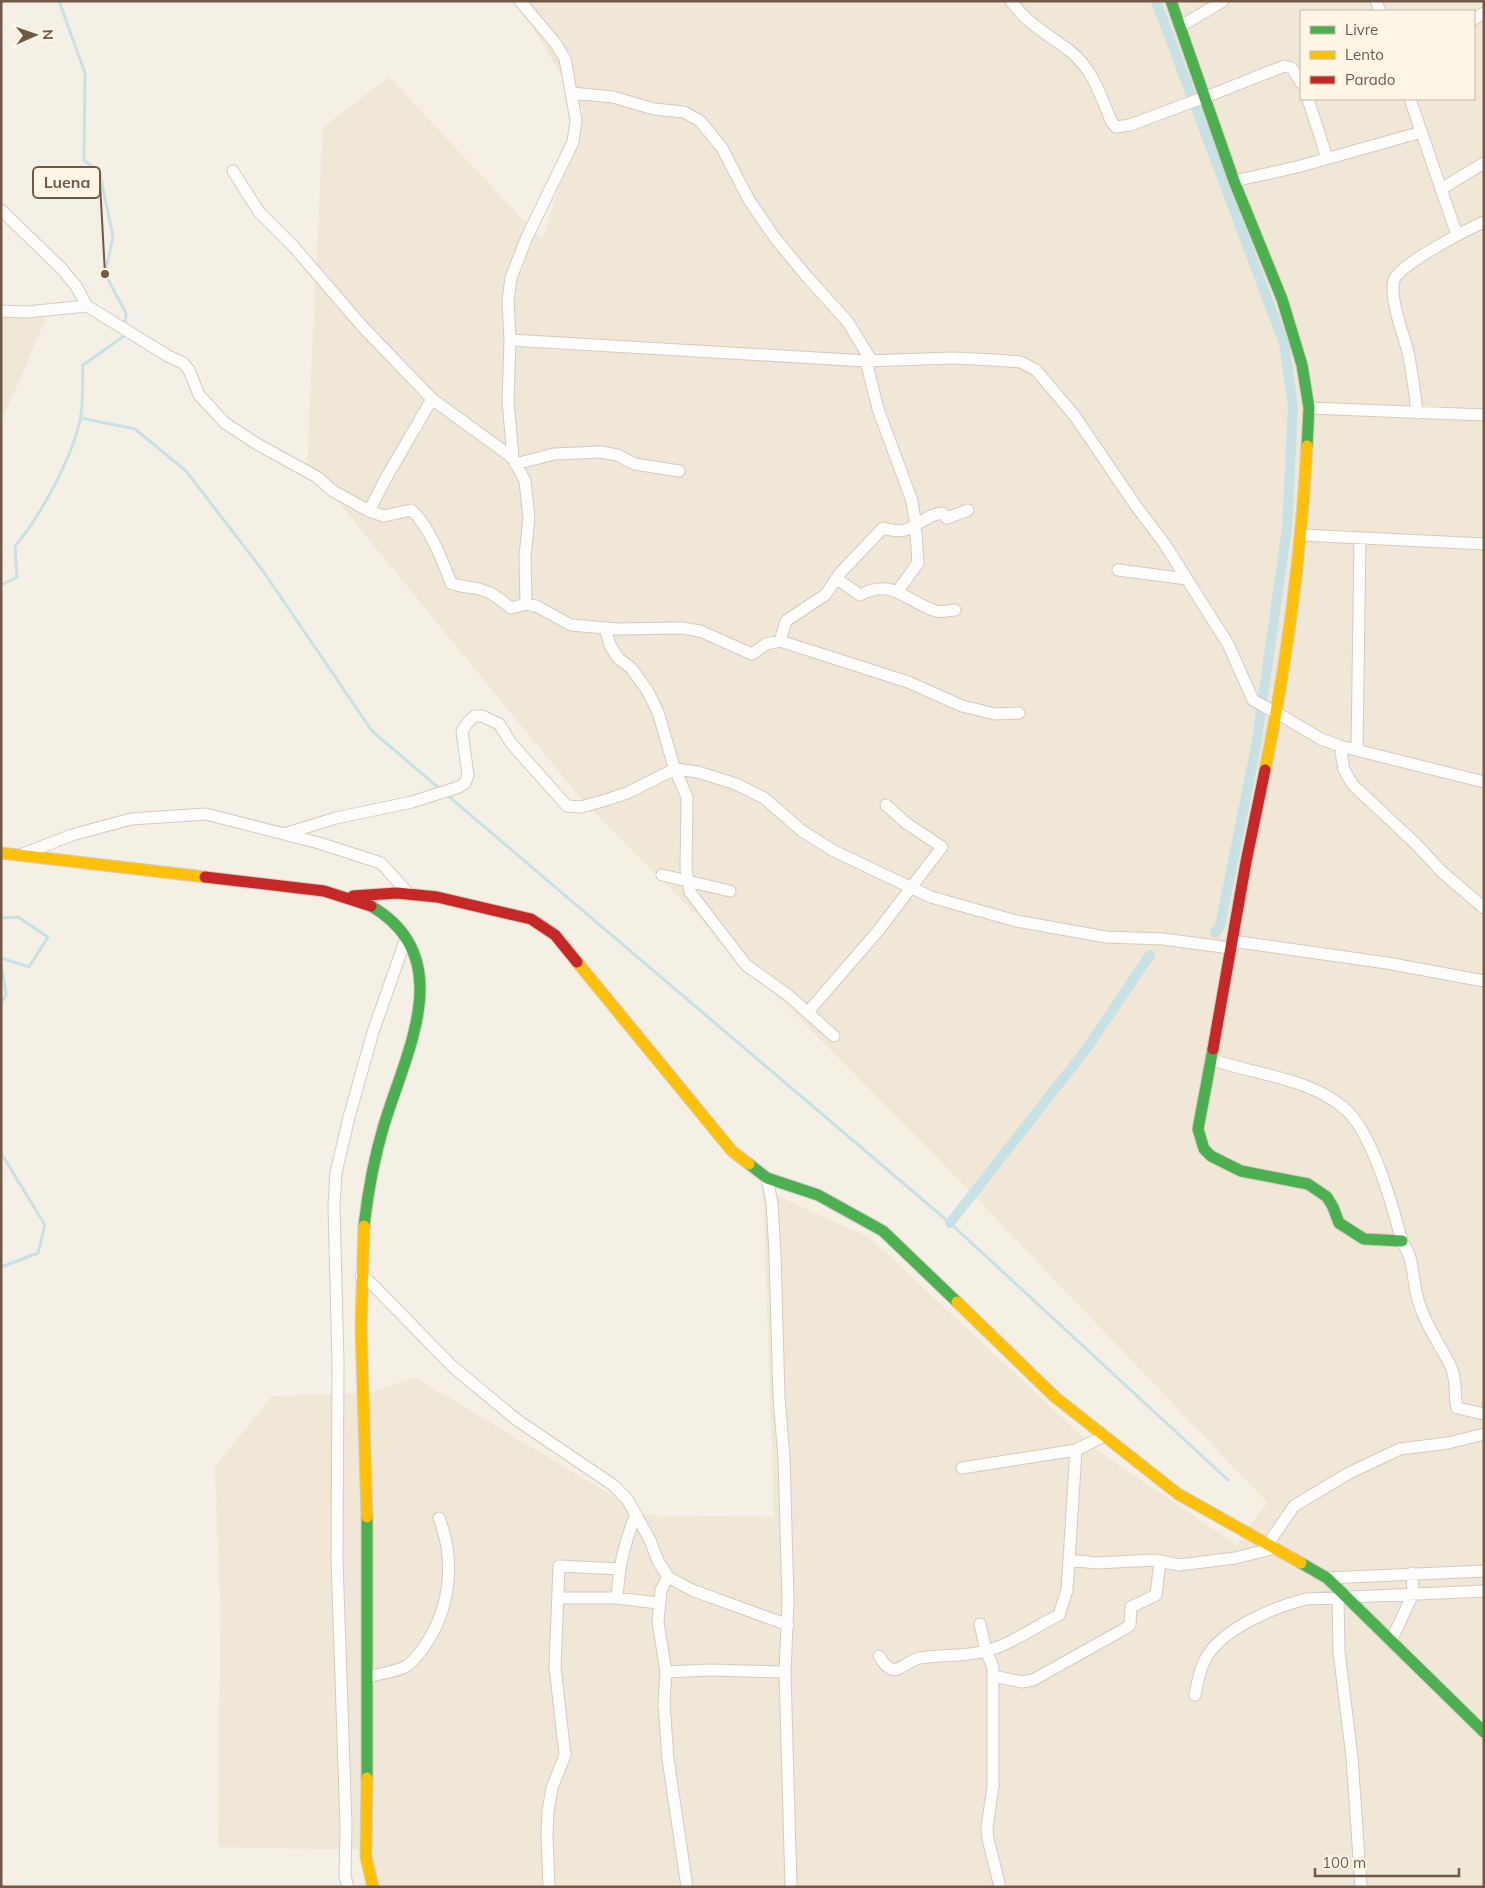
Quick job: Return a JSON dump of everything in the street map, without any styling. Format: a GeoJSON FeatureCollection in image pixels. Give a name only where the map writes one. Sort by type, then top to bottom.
{"type":"FeatureCollection","features":[{"type":"Feature","properties":{"kind":"street"},"geometry":{"type":"LineString","coordinates":[[520,1],[560,52],[568,72],[576,129],[573,142],[544,197],[511,278],[508,301],[510,340],[508,401],[514,461],[525,481],[529,518],[525,556],[526,604]]}},
{"type":"Feature","properties":{"kind":"street"},"geometry":{"type":"LineString","coordinates":[[1012,1],[1028,22],[1071,52],[1091,74],[1111,121],[1116,127],[1125,127],[1192,103],[1284,66],[1292,68],[1300,81]]}},
{"type":"Feature","properties":{"kind":"street"},"geometry":{"type":"LineString","coordinates":[[1170,1],[1234,181],[1282,300],[1302,365],[1309,408],[1302,535],[1276,713],[1231,944],[1226,984],[1198,1128],[1200,1140],[1206,1150],[1217,1160],[1230,1167],[1250,1173],[1305,1182],[1314,1186],[1330,1201],[1339,1223],[1364,1239],[1402,1241]]}},
{"type":"Feature","properties":{"kind":"street"},"geometry":{"type":"LineString","coordinates":[[1180,26],[1223,1]]}},
{"type":"Feature","properties":{"kind":"street"},"geometry":{"type":"LineString","coordinates":[[571,93],[623,99],[654,109],[690,113],[700,121],[722,148],[749,200],[765,224],[797,266],[847,321],[869,360],[878,409],[912,501],[918,563],[897,592]]}},
{"type":"Feature","properties":{"kind":"street"},"geometry":{"type":"LineString","coordinates":[[1308,100],[1327,158]]}},
{"type":"Feature","properties":{"kind":"street"},"geometry":{"type":"LineString","coordinates":[[1410,100],[1457,235]]}},
{"type":"Feature","properties":{"kind":"street"},"geometry":{"type":"LineString","coordinates":[[1234,181],[1422,132]]}},
{"type":"Feature","properties":{"kind":"street"},"geometry":{"type":"LineString","coordinates":[[1441,189],[1484,163]]}},
{"type":"Feature","properties":{"kind":"street"},"geometry":{"type":"LineString","coordinates":[[233,171],[259,212],[294,246],[362,326],[432,399],[514,461],[554,454],[601,452],[617,455],[635,464],[679,471]]}},
{"type":"Feature","properties":{"kind":"street"},"geometry":{"type":"LineString","coordinates":[[1,210],[61,268],[76,286],[87,306],[168,356],[183,363],[189,370],[199,394],[225,422],[257,444],[317,477],[333,491],[370,511],[384,516],[411,510],[417,515],[441,555],[451,583],[458,587],[477,588],[490,592],[511,608],[526,604],[555,614],[571,625],[605,628],[682,628],[700,631],[752,654],[766,644],[780,641],[908,682],[962,706],[982,712],[1019,713]]}},
{"type":"Feature","properties":{"kind":"street"},"geometry":{"type":"LineString","coordinates":[[1417,413],[1408,352],[1394,301],[1394,281],[1404,268],[1457,235],[1484,222]]}},
{"type":"Feature","properties":{"kind":"street"},"geometry":{"type":"LineString","coordinates":[[1,311],[27,312],[87,306]]}},
{"type":"Feature","properties":{"kind":"street"},"geometry":{"type":"LineString","coordinates":[[510,340],[869,360],[994,360],[1021,362],[1036,370],[1074,415],[1188,579],[1228,644],[1253,700],[1321,739],[1340,746],[1484,782]]}},
{"type":"Feature","properties":{"kind":"street"},"geometry":{"type":"LineString","coordinates":[[370,511],[386,478],[432,399]]}},
{"type":"Feature","properties":{"kind":"street"},"geometry":{"type":"LineString","coordinates":[[1309,408],[1484,415]]}},
{"type":"Feature","properties":{"kind":"street"},"geometry":{"type":"LineString","coordinates":[[780,641],[786,621],[825,596],[836,579],[874,535],[883,528],[906,531],[932,515],[942,513],[947,518],[968,510]]}},
{"type":"Feature","properties":{"kind":"street"},"geometry":{"type":"LineString","coordinates":[[1302,535],[1484,544]]}},
{"type":"Feature","properties":{"kind":"street"},"geometry":{"type":"LineString","coordinates":[[1356,750],[1360,538]]}},
{"type":"Feature","properties":{"kind":"street"},"geometry":{"type":"LineString","coordinates":[[1118,570],[1188,579]]}},
{"type":"Feature","properties":{"kind":"street"},"geometry":{"type":"LineString","coordinates":[[836,579],[860,594],[873,588],[889,588],[937,612],[955,610]]}},
{"type":"Feature","properties":{"kind":"street"},"geometry":{"type":"LineString","coordinates":[[605,628],[610,646],[618,658],[631,668],[647,690],[658,712],[675,769],[687,797],[686,881],[690,892],[738,956],[808,1012],[834,1036]]}},
{"type":"Feature","properties":{"kind":"street"},"geometry":{"type":"LineString","coordinates":[[284,834],[336,818],[412,802],[459,787],[465,783],[468,774],[462,731],[475,716],[482,716],[499,724],[511,743],[567,806],[581,807],[627,793],[675,769],[698,772],[736,784],[764,798],[802,832],[834,851],[910,889],[976,910],[1040,926],[1106,937],[1231,944],[1388,963],[1484,981]]}},
{"type":"Feature","properties":{"kind":"street"},"geometry":{"type":"LineString","coordinates":[[1340,746],[1344,770],[1353,785],[1416,844],[1441,871],[1484,908]]}},
{"type":"Feature","properties":{"kind":"street"},"geometry":{"type":"LineString","coordinates":[[808,1012],[878,931],[942,847],[906,823],[886,805]]}},
{"type":"Feature","properties":{"kind":"street"},"geometry":{"type":"LineString","coordinates":[[12,854],[72,835],[140,819],[206,814],[284,834],[381,863],[409,894]]}},
{"type":"Feature","properties":{"kind":"street"},"geometry":{"type":"LineString","coordinates":[[12,854],[353,896],[409,894],[491,908],[531,919],[555,935],[732,1151],[767,1178],[818,1195],[883,1230],[1055,1397],[1178,1494],[1328,1578],[1341,1597],[1391,1641],[1484,1732]]}},
{"type":"Feature","properties":{"kind":"street"},"geometry":{"type":"LineString","coordinates":[[662,876],[730,891]]}},
{"type":"Feature","properties":{"kind":"street"},"geometry":{"type":"LineString","coordinates":[[353,896],[388,915],[406,938],[416,960],[419,977],[420,1022],[383,1126],[370,1179],[361,1276],[367,1497],[366,1857],[373,1887]]}},
{"type":"Feature","properties":{"kind":"street"},"geometry":{"type":"LineString","coordinates":[[348,1887],[345,1876],[346,1825],[337,1561],[338,1363],[334,1206],[336,1172],[348,1117],[372,1032],[406,938]]}},
{"type":"Feature","properties":{"kind":"street"},"geometry":{"type":"LineString","coordinates":[[1211,1059],[1314,1090],[1332,1098],[1346,1109],[1358,1123],[1396,1215],[1402,1241],[1408,1250],[1417,1297],[1425,1322],[1451,1368],[1455,1381],[1456,1408],[1484,1414]]}},
{"type":"Feature","properties":{"kind":"street"},"geometry":{"type":"LineString","coordinates":[[767,1178],[772,1202],[775,1254],[788,1625],[785,1672],[791,1887]]}},
{"type":"Feature","properties":{"kind":"street"},"geometry":{"type":"LineString","coordinates":[[361,1276],[372,1284],[453,1367],[517,1420],[613,1485],[628,1499],[650,1540],[658,1562],[668,1577],[692,1590],[788,1625]]}},
{"type":"Feature","properties":{"kind":"street"},"geometry":{"type":"LineString","coordinates":[[1070,1560],[1096,1563],[1145,1560],[1179,1565],[1201,1564],[1271,1546],[1294,1506],[1358,1469],[1400,1449],[1448,1443],[1484,1434]]}},
{"type":"Feature","properties":{"kind":"street"},"geometry":{"type":"LineString","coordinates":[[962,1468],[1076,1450],[1104,1436]]}},
{"type":"Feature","properties":{"kind":"street"},"geometry":{"type":"LineString","coordinates":[[879,1656],[884,1665],[894,1670],[901,1669],[919,1658],[968,1655],[986,1651],[1059,1616],[1068,1590],[1076,1450]]}},
{"type":"Feature","properties":{"kind":"street"},"geometry":{"type":"LineString","coordinates":[[617,1598],[619,1569],[624,1544],[636,1514]]}},
{"type":"Feature","properties":{"kind":"street"},"geometry":{"type":"LineString","coordinates":[[368,1677],[406,1666],[419,1653],[435,1630],[449,1578],[448,1547],[439,1518]]}},
{"type":"Feature","properties":{"kind":"street"},"geometry":{"type":"LineString","coordinates":[[993,1676],[1022,1682],[1032,1680],[1126,1628],[1130,1625],[1131,1607],[1156,1595],[1160,1561]]}},
{"type":"Feature","properties":{"kind":"street"},"geometry":{"type":"LineString","coordinates":[[549,1887],[546,1836],[548,1811],[552,1788],[564,1755],[555,1667],[559,1566],[619,1569]]}},
{"type":"Feature","properties":{"kind":"street"},"geometry":{"type":"LineString","coordinates":[[1328,1578],[1412,1573],[1484,1572]]}},
{"type":"Feature","properties":{"kind":"street"},"geometry":{"type":"LineString","coordinates":[[1391,1641],[1414,1594],[1412,1573]]}},
{"type":"Feature","properties":{"kind":"street"},"geometry":{"type":"LineString","coordinates":[[668,1577],[661,1590],[658,1603],[658,1622],[666,1672],[664,1704],[668,1759],[687,1887]]}},
{"type":"Feature","properties":{"kind":"street"},"geometry":{"type":"LineString","coordinates":[[1196,1695],[1204,1660],[1215,1647],[1238,1628],[1283,1604],[1306,1599],[1484,1591]]}},
{"type":"Feature","properties":{"kind":"street"},"geometry":{"type":"LineString","coordinates":[[1341,1597],[1339,1652],[1352,1758],[1361,1887]]}},
{"type":"Feature","properties":{"kind":"street"},"geometry":{"type":"LineString","coordinates":[[559,1598],[617,1598],[658,1603]]}},
{"type":"Feature","properties":{"kind":"street"},"geometry":{"type":"LineString","coordinates":[[980,1624],[986,1651],[993,1667],[993,1778],[987,1828],[1000,1887]]}},
{"type":"Feature","properties":{"kind":"street"},"geometry":{"type":"LineString","coordinates":[[666,1672],[720,1670],[785,1672]]}},
{"type":"Feature","properties":{"kind":"shaded area"},"geometry":{"type":"Polygon","coordinates":[[[516,1],[1484,1],[1484,1887],[373,1887],[373,1850],[218,1847],[220,1605],[215,1467],[272,1396],[370,1393],[414,1377],[645,1515],[774,1517],[763,1189],[870,1238],[1099,1452],[1237,1545],[1267,1502],[932,1152],[582,800],[307,464],[323,127],[389,77],[542,240],[583,111],[516,1]]]}},
{"type":"Feature","properties":{"kind":"shaded area"},"geometry":{"type":"Polygon","coordinates":[[[1,312],[46,318],[1,423],[1,312]]]}},
{"type":"Feature","properties":{"kind":"waterway"},"geometry":{"type":"LineString","coordinates":[[59,1],[85,73],[84,160],[100,174],[113,237],[105,274],[126,313],[125,327]]}},
{"type":"Feature","properties":{"kind":"waterway"},"geometry":{"type":"LineString","coordinates":[[1156,1],[1284,344],[1293,406],[1287,528],[1256,746],[1220,926],[1215,933]]}},
{"type":"Feature","properties":{"kind":"waterway"},"geometry":{"type":"LineString","coordinates":[[1,585],[17,577],[15,546],[35,519],[63,469],[70,452],[80,420],[83,365],[124,336],[124,333]]}},
{"type":"Feature","properties":{"kind":"waterway"},"geometry":{"type":"LineString","coordinates":[[81,418],[135,429],[186,471],[263,571],[372,731],[440,789]]}},
{"type":"Feature","properties":{"kind":"waterway"},"geometry":{"type":"LineString","coordinates":[[447,795],[950,1223],[1228,1480]]}},
{"type":"Feature","properties":{"kind":"waterway"},"geometry":{"type":"LineString","coordinates":[[1,918],[18,917],[48,937],[29,967],[1,958]]}},
{"type":"Feature","properties":{"kind":"waterway"},"geometry":{"type":"LineString","coordinates":[[950,1223],[1087,1048],[1150,955]]}},
{"type":"Feature","properties":{"kind":"waterway"},"geometry":{"type":"LineString","coordinates":[[1,962],[6,995],[1,1003]]}},
{"type":"Feature","properties":{"kind":"waterway"},"geometry":{"type":"LineString","coordinates":[[1,1153],[45,1225],[38,1253],[1,1267]]}},
{"type":"Feature","properties":{"kind":"traffic: fast"},"geometry":{"type":"LineString","coordinates":[[1171,1],[1234,181],[1282,299],[1302,365],[1309,408],[1307,446]]}},
{"type":"Feature","properties":{"kind":"traffic: fast"},"geometry":{"type":"LineString","coordinates":[[364,1226],[369,1187],[377,1150],[413,1037],[419,1007],[420,978],[413,951],[398,927],[371,906]]}},
{"type":"Feature","properties":{"kind":"traffic: fast"},"geometry":{"type":"LineString","coordinates":[[1213,1049],[1198,1129],[1204,1149],[1211,1156],[1241,1171],[1308,1184],[1327,1197],[1339,1223],[1364,1239],[1402,1241]]}},
{"type":"Feature","properties":{"kind":"traffic: fast"},"geometry":{"type":"LineString","coordinates":[[749,1164],[767,1178],[818,1195],[883,1231],[957,1302]]}},
{"type":"Feature","properties":{"kind":"traffic: fast"},"geometry":{"type":"LineString","coordinates":[[367,1517],[367,1778]]}},
{"type":"Feature","properties":{"kind":"traffic: fast"},"geometry":{"type":"LineString","coordinates":[[1301,1563],[1327,1578],[1484,1732]]}},
{"type":"Feature","properties":{"kind":"traffic: slow"},"geometry":{"type":"LineString","coordinates":[[1265,770],[1280,690],[1292,609],[1301,528],[1307,446]]}},
{"type":"Feature","properties":{"kind":"traffic: slow"},"geometry":{"type":"LineString","coordinates":[[1,853],[205,877]]}},
{"type":"Feature","properties":{"kind":"traffic: slow"},"geometry":{"type":"LineString","coordinates":[[577,962],[732,1151],[749,1164]]}},
{"type":"Feature","properties":{"kind":"traffic: slow"},"geometry":{"type":"LineString","coordinates":[[364,1226],[361,1328],[367,1517]]}},
{"type":"Feature","properties":{"kind":"traffic: slow"},"geometry":{"type":"LineString","coordinates":[[957,1302],[1055,1397],[1178,1494],[1301,1563]]}},
{"type":"Feature","properties":{"kind":"traffic: slow"},"geometry":{"type":"LineString","coordinates":[[367,1778],[366,1857],[373,1887]]}},
{"type":"Feature","properties":{"kind":"traffic: jam"},"geometry":{"type":"LineString","coordinates":[[1213,1049],[1246,862],[1265,770]]}},
{"type":"Feature","properties":{"kind":"traffic: jam"},"geometry":{"type":"LineString","coordinates":[[205,877],[324,891],[371,906]]}},
{"type":"Feature","properties":{"kind":"traffic: jam"},"geometry":{"type":"LineString","coordinates":[[353,896],[397,893],[437,897],[531,919],[555,935],[577,962]]}},
{"type":"Feature","properties":{"kind":"place","name":"Luena"},"geometry":{"type":"Point","coordinates":[105,274]}}]}
